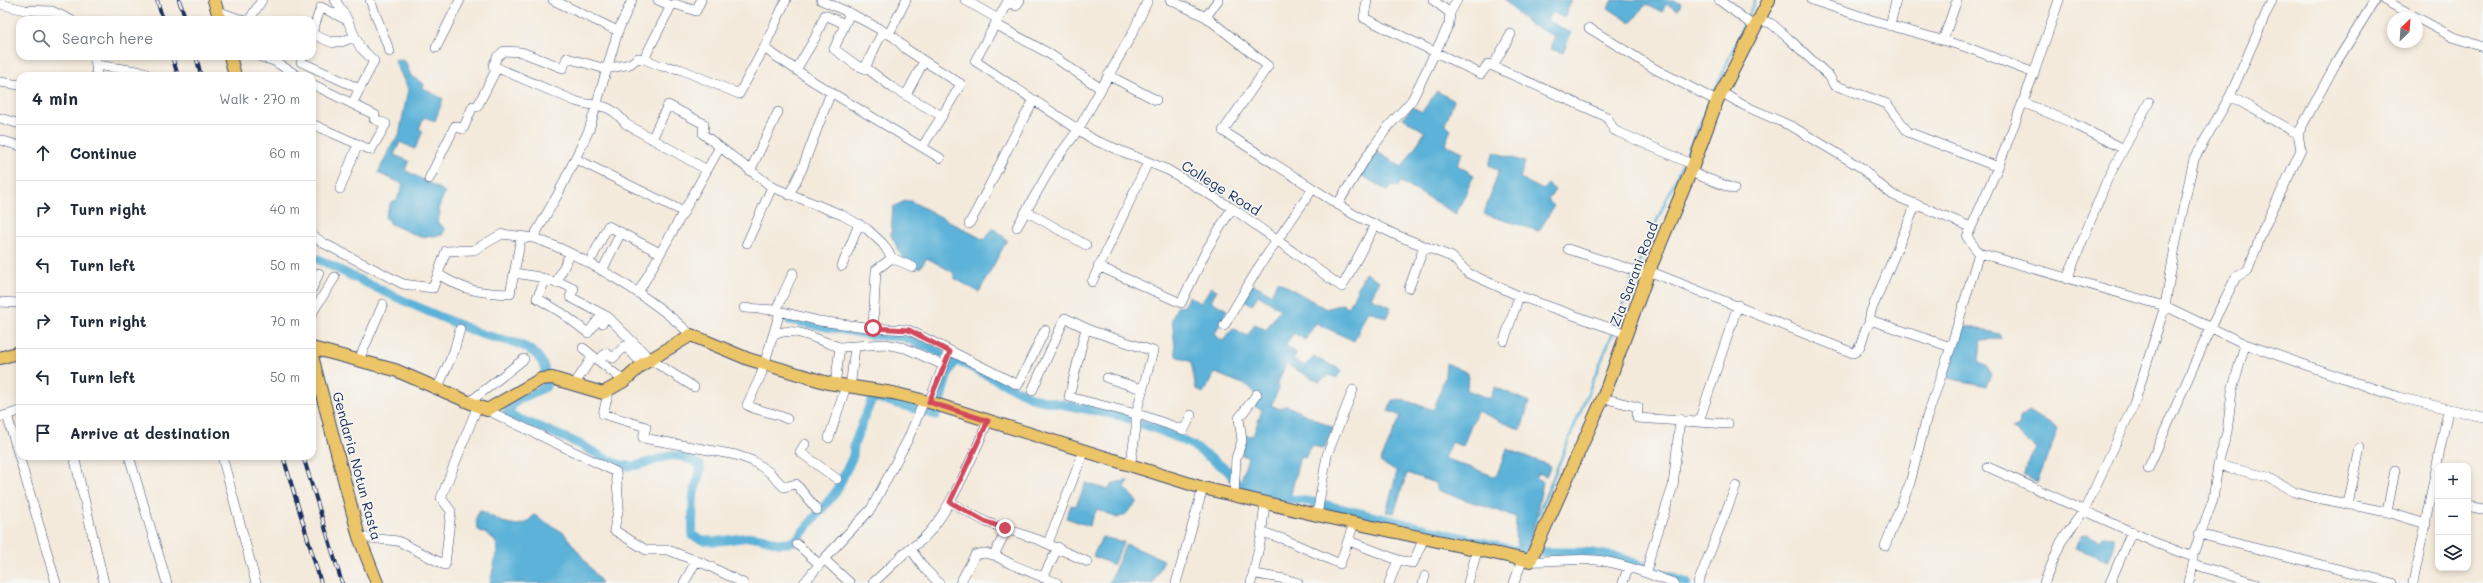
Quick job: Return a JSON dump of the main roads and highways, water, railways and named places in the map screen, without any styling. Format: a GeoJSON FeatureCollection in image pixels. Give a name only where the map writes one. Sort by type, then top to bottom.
{"type":"FeatureCollection","features":[{"type":"Feature","properties":{"kind":"main road","name":"Zia Sarani Road"},"geometry":{"type":"LineString","coordinates":[[316,349],[395,370],[479,405],[547,378],[597,393],[609,391],[647,362],[691,335],[716,347],[765,364],[844,384],[893,393],[926,406],[952,409],[1130,467],[1203,488],[1235,493],[1265,504],[1318,513],[1354,523],[1477,551],[1528,560],[1543,532],[1603,398],[1649,273],[1719,97],[1769,0]]}},
{"type":"Feature","properties":{"kind":"main road"},"geometry":{"type":"LineString","coordinates":[[231,60],[234,72]]}},
{"type":"Feature","properties":{"kind":"main road"},"geometry":{"type":"LineString","coordinates":[[0,358],[16,353]]}},
{"type":"Feature","properties":{"kind":"main road","name":"Gendaria Notun Rasta"},"geometry":{"type":"LineString","coordinates":[[316,371],[359,537],[377,583]]}},
{"type":"Feature","properties":{"kind":"water"},"geometry":{"type":"Polygon","coordinates":[[[1504,0],[1572,0],[1564,18],[1552,12],[1547,20],[1571,33],[1563,53],[1551,49],[1555,36],[1529,24],[1504,0]]]}},
{"type":"Feature","properties":{"kind":"water"},"geometry":{"type":"Polygon","coordinates":[[[1612,0],[1674,0],[1681,4],[1678,10],[1666,4],[1662,12],[1646,4],[1631,23],[1608,8],[1612,0]]]}},
{"type":"Feature","properties":{"kind":"water"},"geometry":{"type":"Polygon","coordinates":[[[396,59],[405,61],[411,76],[424,84],[423,88],[443,99],[435,121],[424,117],[419,129],[423,131],[415,149],[400,142],[394,155],[409,161],[405,170],[445,192],[438,209],[440,214],[437,222],[445,229],[442,235],[420,237],[391,224],[385,217],[391,202],[397,200],[403,184],[378,173],[391,146],[399,136],[408,89],[395,61],[396,59]]]}},
{"type":"Feature","properties":{"kind":"water"},"geometry":{"type":"Polygon","coordinates":[[[1437,91],[1454,101],[1445,124],[1451,129],[1445,144],[1463,152],[1457,165],[1474,175],[1456,214],[1401,182],[1398,187],[1393,185],[1388,191],[1359,174],[1375,151],[1402,167],[1425,132],[1403,118],[1413,107],[1422,112],[1437,91]]]}},
{"type":"Feature","properties":{"kind":"water"},"geometry":{"type":"Polygon","coordinates":[[[1494,152],[1525,162],[1520,178],[1543,190],[1548,184],[1555,190],[1548,200],[1554,206],[1539,231],[1484,214],[1499,170],[1489,165],[1494,152]]]}},
{"type":"Feature","properties":{"kind":"water"},"geometry":{"type":"Polygon","coordinates":[[[905,201],[911,201],[984,240],[993,228],[1007,240],[979,292],[954,278],[954,273],[927,258],[920,268],[905,263],[891,235],[893,207],[905,201]]]}},
{"type":"Feature","properties":{"kind":"water"},"geometry":{"type":"Polygon","coordinates":[[[1365,273],[1379,281],[1371,298],[1391,307],[1386,318],[1368,310],[1354,341],[1316,323],[1305,340],[1294,333],[1285,345],[1297,354],[1293,360],[1305,366],[1314,357],[1342,370],[1336,378],[1330,375],[1319,382],[1286,364],[1277,385],[1280,387],[1271,405],[1280,409],[1286,405],[1333,428],[1324,449],[1311,445],[1305,458],[1300,456],[1290,498],[1249,489],[1241,481],[1248,457],[1242,455],[1245,435],[1253,436],[1262,410],[1254,406],[1255,393],[1248,386],[1215,373],[1203,393],[1196,389],[1191,362],[1176,356],[1172,319],[1177,307],[1185,306],[1188,296],[1201,303],[1211,287],[1217,290],[1211,301],[1227,310],[1214,335],[1223,341],[1233,328],[1247,336],[1255,324],[1266,330],[1280,309],[1258,295],[1252,305],[1243,299],[1253,284],[1271,294],[1278,281],[1326,309],[1342,304],[1349,307],[1365,273]]]}},
{"type":"Feature","properties":{"kind":"water"},"geometry":{"type":"Polygon","coordinates":[[[1961,325],[2000,334],[2001,339],[1981,340],[1979,362],[1988,367],[1991,374],[1986,386],[1948,378],[1946,372],[1961,325]]]}},
{"type":"Feature","properties":{"kind":"water"},"geometry":{"type":"Polygon","coordinates":[[[1446,363],[1468,373],[1467,390],[1490,399],[1495,387],[1529,402],[1521,430],[1477,411],[1463,446],[1451,442],[1444,458],[1496,477],[1507,449],[1551,466],[1546,476],[1539,473],[1536,478],[1543,482],[1529,550],[1519,548],[1515,536],[1516,517],[1437,490],[1435,483],[1407,473],[1394,513],[1386,512],[1397,472],[1380,462],[1401,416],[1388,411],[1392,400],[1407,401],[1434,410],[1445,376],[1446,363]]]}},
{"type":"Feature","properties":{"kind":"water"},"geometry":{"type":"Polygon","coordinates":[[[2029,411],[2058,429],[2037,483],[2024,475],[2026,465],[2036,448],[2012,429],[2019,426],[2020,418],[2029,411]]]}},
{"type":"Feature","properties":{"kind":"water"},"geometry":{"type":"Polygon","coordinates":[[[1128,481],[1125,488],[1137,502],[1125,515],[1117,518],[1097,509],[1089,526],[1066,518],[1071,505],[1076,506],[1086,483],[1108,490],[1114,483],[1128,481]]]}},
{"type":"Feature","properties":{"kind":"water"},"geometry":{"type":"Polygon","coordinates":[[[480,510],[502,522],[517,525],[526,523],[534,515],[564,533],[602,583],[490,583],[498,547],[493,538],[477,529],[476,518],[480,510]]]}},
{"type":"Feature","properties":{"kind":"water"},"geometry":{"type":"Polygon","coordinates":[[[2086,534],[2100,541],[2104,536],[2113,537],[2113,550],[2108,561],[2075,548],[2081,536],[2086,534]]]}},
{"type":"Feature","properties":{"kind":"water"},"geometry":{"type":"Polygon","coordinates":[[[1102,537],[1124,542],[1113,565],[1093,556],[1102,537]]]}},
{"type":"Feature","properties":{"kind":"water"},"geometry":{"type":"Polygon","coordinates":[[[1126,544],[1164,560],[1153,583],[1109,583],[1126,544]]]}},
{"type":"Feature","properties":{"kind":"waterway"},"geometry":{"type":"LineString","coordinates":[[1614,327],[1643,252],[1755,0]]}},
{"type":"Feature","properties":{"kind":"waterway"},"geometry":{"type":"LineString","coordinates":[[316,258],[434,314],[483,335],[513,342],[537,355],[544,367],[546,387],[518,400],[507,411],[507,414],[575,442],[617,464],[631,466],[665,457],[680,456],[700,465],[694,495],[693,536],[708,541],[724,541],[746,537],[760,538],[780,543],[796,540],[836,492],[853,456],[854,445],[871,401],[877,398],[936,415],[946,379],[957,360]]}},
{"type":"Feature","properties":{"kind":"waterway"},"geometry":{"type":"LineString","coordinates":[[789,320],[871,335],[904,337],[941,353]]}},
{"type":"Feature","properties":{"kind":"waterway"},"geometry":{"type":"LineString","coordinates":[[1535,522],[1613,332]]}},
{"type":"Feature","properties":{"kind":"waterway"},"geometry":{"type":"LineString","coordinates":[[954,359],[1035,399],[1121,416],[1164,432],[1192,445],[1227,470],[1241,488],[1267,496],[1314,502],[1522,552],[1585,552],[1618,557],[1687,583]]}},
{"type":"Feature","properties":{"kind":"railway"},"geometry":{"type":"LineString","coordinates":[[157,0],[162,16]]}},
{"type":"Feature","properties":{"kind":"railway"},"geometry":{"type":"LineString","coordinates":[[179,0],[185,16]]}},
{"type":"Feature","properties":{"kind":"railway"},"geometry":{"type":"LineString","coordinates":[[173,60],[177,72]]}},
{"type":"Feature","properties":{"kind":"railway"},"geometry":{"type":"LineString","coordinates":[[197,60],[200,72]]}},
{"type":"Feature","properties":{"kind":"railway"},"geometry":{"type":"LineString","coordinates":[[284,460],[321,583]]}},
{"type":"Feature","properties":{"kind":"railway"},"geometry":{"type":"LineString","coordinates":[[304,460],[342,583]]}}]}
